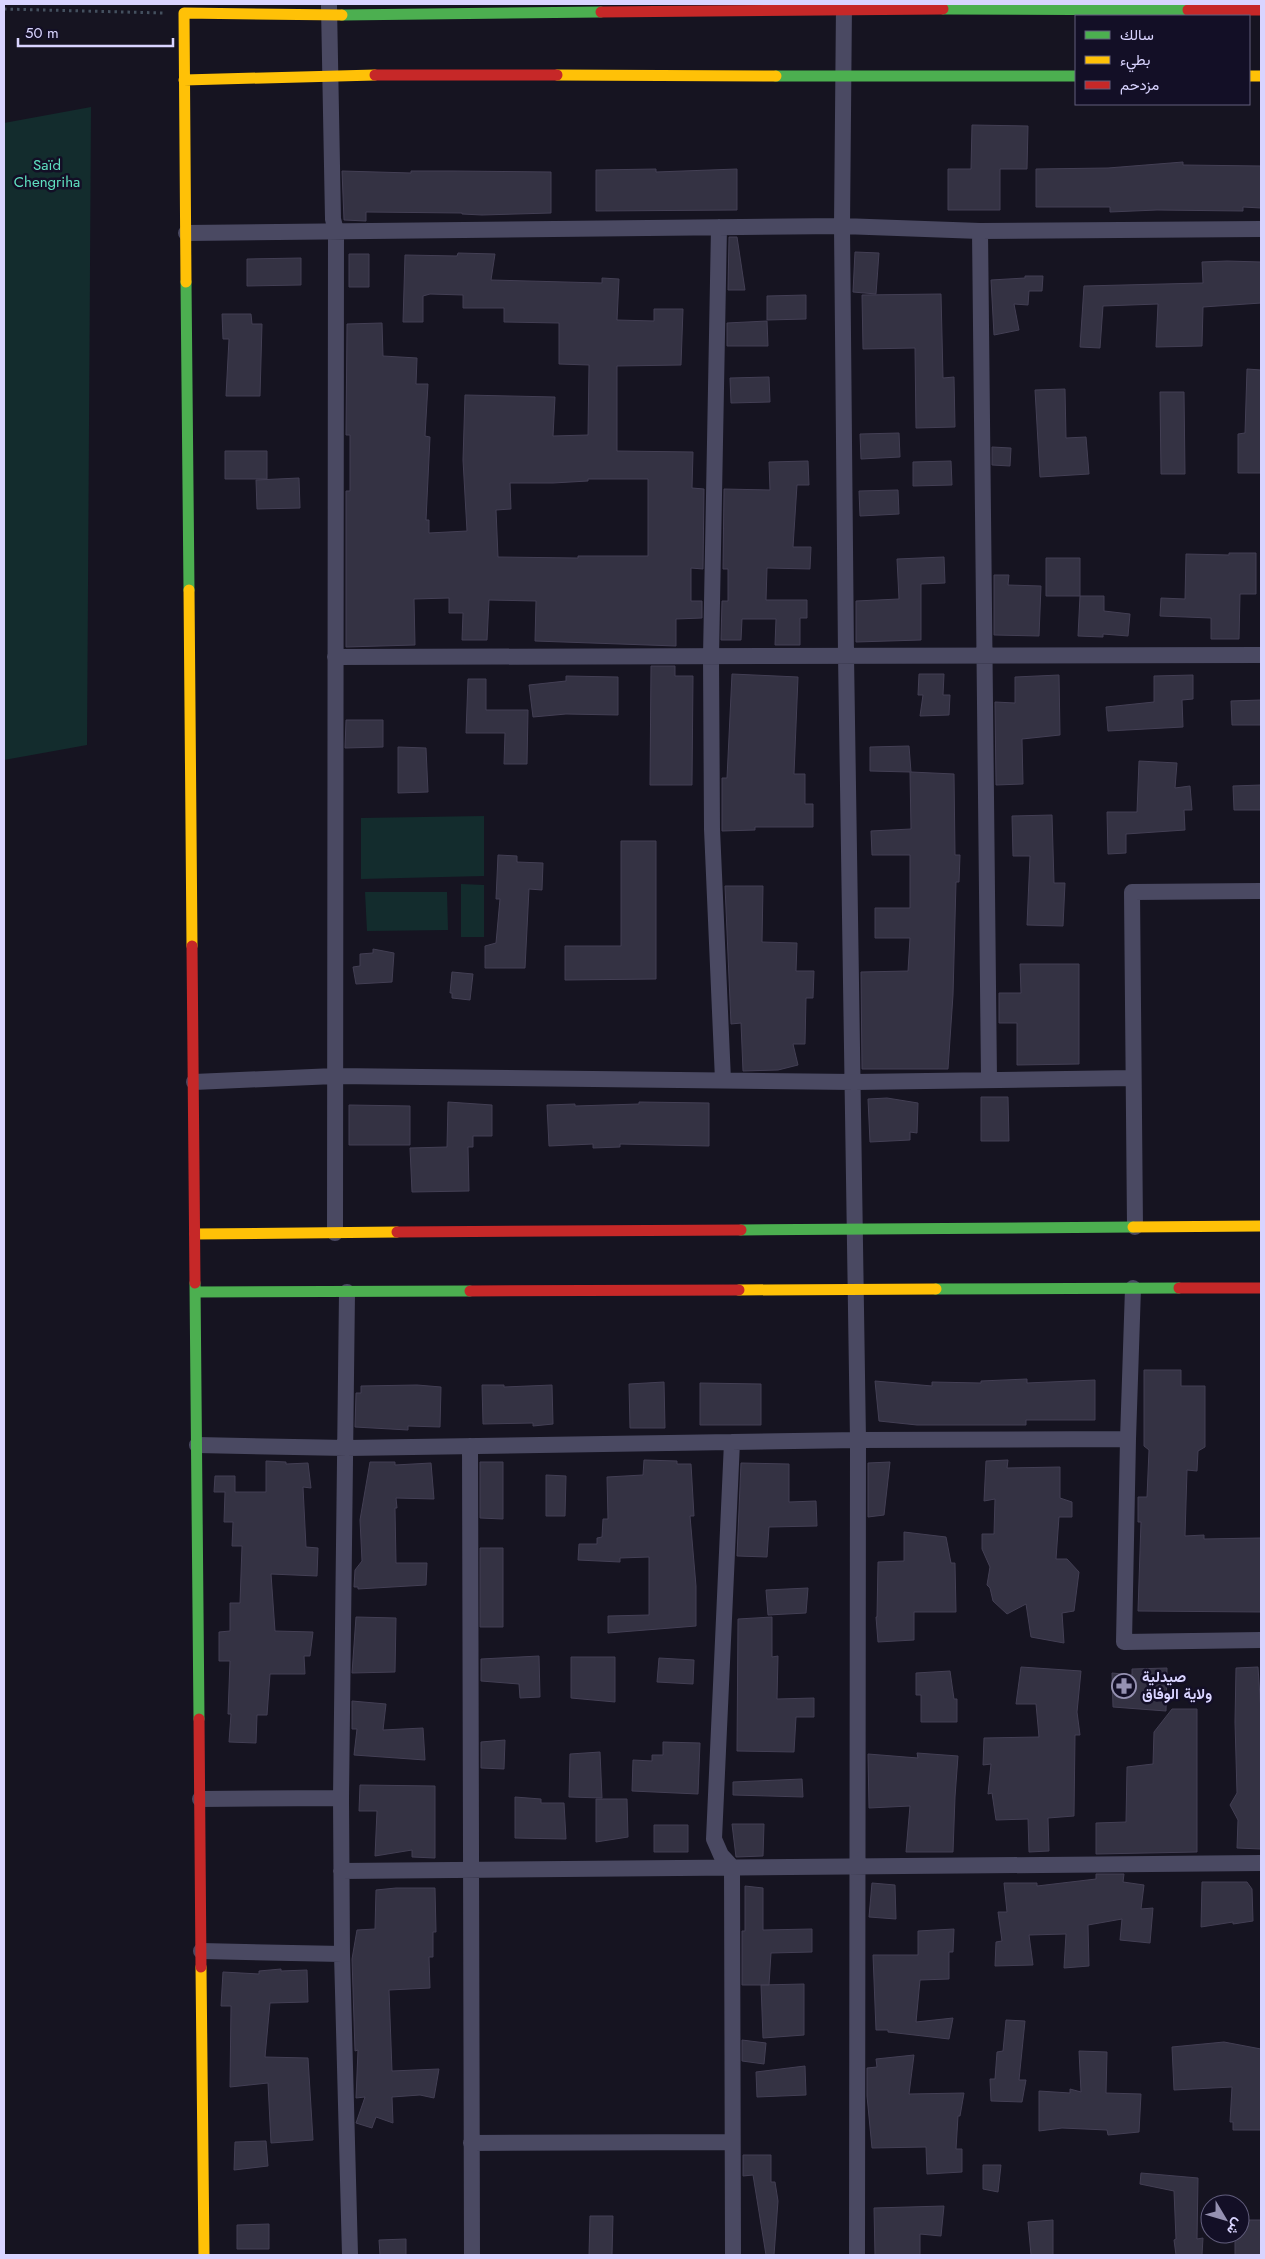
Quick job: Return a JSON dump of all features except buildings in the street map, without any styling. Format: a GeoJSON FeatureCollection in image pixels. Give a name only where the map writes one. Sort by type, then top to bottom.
{"type":"FeatureCollection","features":[{"type":"Feature","properties":{"kind":"street"},"geometry":{"type":"LineString","coordinates":[[844,6],[842,226],[846,655],[858,1440],[858,2255]]}},
{"type":"Feature","properties":{"kind":"street"},"geometry":{"type":"LineString","coordinates":[[204,2255],[184,9],[329,10],[844,6],[1261,10]]}},
{"type":"Feature","properties":{"kind":"street"},"geometry":{"type":"LineString","coordinates":[[329,10],[333,219],[336,231],[335,1233]]}},
{"type":"Feature","properties":{"kind":"street"},"geometry":{"type":"LineString","coordinates":[[184,80],[330,75],[1075,76]]}},
{"type":"Feature","properties":{"kind":"street"},"geometry":{"type":"LineString","coordinates":[[186,233],[842,226],[980,231],[1261,229]]}},
{"type":"Feature","properties":{"kind":"street"},"geometry":{"type":"LineString","coordinates":[[719,227],[711,657],[712,829],[723,1080]]}},
{"type":"Feature","properties":{"kind":"street"},"geometry":{"type":"LineString","coordinates":[[980,231],[989,1080]]}},
{"type":"Feature","properties":{"kind":"street"},"geometry":{"type":"LineString","coordinates":[[335,658],[984,654],[1261,655]]}},
{"type":"Feature","properties":{"kind":"street"},"geometry":{"type":"LineString","coordinates":[[1134,1227],[1132,892],[1261,891]]}},
{"type":"Feature","properties":{"kind":"street"},"geometry":{"type":"LineString","coordinates":[[194,1082],[335,1076],[854,1082],[1133,1078]]}},
{"type":"Feature","properties":{"kind":"street"},"geometry":{"type":"LineString","coordinates":[[195,1234],[1261,1226]]}},
{"type":"Feature","properties":{"kind":"street"},"geometry":{"type":"LineString","coordinates":[[1133,1288],[1124,1642],[1261,1640]]}},
{"type":"Feature","properties":{"kind":"street"},"geometry":{"type":"LineString","coordinates":[[196,1292],[1261,1288]]}},
{"type":"Feature","properties":{"kind":"street"},"geometry":{"type":"LineString","coordinates":[[347,1292],[347,1448],[341,1798],[342,1954],[350,2255]]}},
{"type":"Feature","properties":{"kind":"street"},"geometry":{"type":"LineString","coordinates":[[197,1445],[347,1448],[858,1440],[1128,1439]]}},
{"type":"Feature","properties":{"kind":"street"},"geometry":{"type":"LineString","coordinates":[[732,1442],[714,1839],[721,1855],[732,1867],[733,2255]]}},
{"type":"Feature","properties":{"kind":"street"},"geometry":{"type":"LineString","coordinates":[[470,1446],[472,2255]]}},
{"type":"Feature","properties":{"kind":"street"},"geometry":{"type":"LineString","coordinates":[[200,1799],[341,1798]]}},
{"type":"Feature","properties":{"kind":"street"},"geometry":{"type":"LineString","coordinates":[[342,1871],[858,1865],[1261,1863]]}},
{"type":"Feature","properties":{"kind":"street"},"geometry":{"type":"LineString","coordinates":[[202,1951],[342,1954]]}},
{"type":"Feature","properties":{"kind":"street"},"geometry":{"type":"LineString","coordinates":[[472,2143],[732,2142]]}},
{"type":"Feature","properties":{"kind":"path"},"geometry":{"type":"LineString","coordinates":[[4,9],[184,9]]}},
{"type":"Feature","properties":{"kind":"green space","name":"Saïd Chengriha"},"geometry":{"type":"Polygon","coordinates":[[[91,107],[87,745],[4,760],[4,123],[91,107]]]}},
{"type":"Feature","properties":{"kind":"green space"},"geometry":{"type":"Polygon","coordinates":[[[484,816],[484,876],[361,879],[361,818],[484,816]]]}},
{"type":"Feature","properties":{"kind":"green space"},"geometry":{"type":"Polygon","coordinates":[[[461,884],[484,885],[484,937],[461,937],[461,884]]]}},
{"type":"Feature","properties":{"kind":"green space"},"geometry":{"type":"Polygon","coordinates":[[[365,892],[447,892],[448,930],[367,931],[365,892]]]}},
{"type":"Feature","properties":{"kind":"traffic: fast"},"geometry":{"type":"LineString","coordinates":[[943,9],[1188,10]]}},
{"type":"Feature","properties":{"kind":"traffic: fast"},"geometry":{"type":"LineString","coordinates":[[342,15],[601,12]]}},
{"type":"Feature","properties":{"kind":"traffic: fast"},"geometry":{"type":"LineString","coordinates":[[776,76],[1075,76]]}},
{"type":"Feature","properties":{"kind":"traffic: fast"},"geometry":{"type":"LineString","coordinates":[[186,282],[189,590]]}},
{"type":"Feature","properties":{"kind":"traffic: fast"},"geometry":{"type":"LineString","coordinates":[[741,1230],[1133,1227]]}},
{"type":"Feature","properties":{"kind":"traffic: fast"},"geometry":{"type":"LineString","coordinates":[[195,1283],[199,1719]]}},
{"type":"Feature","properties":{"kind":"traffic: fast"},"geometry":{"type":"LineString","coordinates":[[936,1289],[1179,1288]]}},
{"type":"Feature","properties":{"kind":"traffic: fast"},"geometry":{"type":"LineString","coordinates":[[196,1292],[470,1291]]}},
{"type":"Feature","properties":{"kind":"traffic: slow"},"geometry":{"type":"LineString","coordinates":[[186,282],[184,13],[342,15]]}},
{"type":"Feature","properties":{"kind":"traffic: slow"},"geometry":{"type":"LineString","coordinates":[[184,80],[375,75]]}},
{"type":"Feature","properties":{"kind":"traffic: slow"},"geometry":{"type":"LineString","coordinates":[[557,75],[776,76]]}},
{"type":"Feature","properties":{"kind":"traffic: slow"},"geometry":{"type":"LineString","coordinates":[[1250,76],[1261,76]]}},
{"type":"Feature","properties":{"kind":"traffic: slow"},"geometry":{"type":"LineString","coordinates":[[189,590],[192,946]]}},
{"type":"Feature","properties":{"kind":"traffic: slow"},"geometry":{"type":"LineString","coordinates":[[1133,1227],[1261,1226]]}},
{"type":"Feature","properties":{"kind":"traffic: slow"},"geometry":{"type":"LineString","coordinates":[[195,1234],[397,1232]]}},
{"type":"Feature","properties":{"kind":"traffic: slow"},"geometry":{"type":"LineString","coordinates":[[739,1290],[936,1289]]}},
{"type":"Feature","properties":{"kind":"traffic: slow"},"geometry":{"type":"LineString","coordinates":[[201,1967],[204,2255]]}},
{"type":"Feature","properties":{"kind":"traffic: jam"},"geometry":{"type":"LineString","coordinates":[[601,12],[943,9]]}},
{"type":"Feature","properties":{"kind":"traffic: jam"},"geometry":{"type":"LineString","coordinates":[[1188,10],[1261,10]]}},
{"type":"Feature","properties":{"kind":"traffic: jam"},"geometry":{"type":"LineString","coordinates":[[375,75],[557,75]]}},
{"type":"Feature","properties":{"kind":"traffic: jam"},"geometry":{"type":"LineString","coordinates":[[192,946],[195,1283]]}},
{"type":"Feature","properties":{"kind":"traffic: jam"},"geometry":{"type":"LineString","coordinates":[[397,1232],[741,1230]]}},
{"type":"Feature","properties":{"kind":"traffic: jam"},"geometry":{"type":"LineString","coordinates":[[1179,1288],[1261,1288]]}},
{"type":"Feature","properties":{"kind":"traffic: jam"},"geometry":{"type":"LineString","coordinates":[[470,1291],[739,1290]]}},
{"type":"Feature","properties":{"kind":"traffic: jam"},"geometry":{"type":"LineString","coordinates":[[199,1719],[201,1967]]}},
{"type":"Feature","properties":{"kind":"place","name":"صيدلية ولاية الوفاق"},"geometry":{"type":"Point","coordinates":[1124,1686]}}]}
